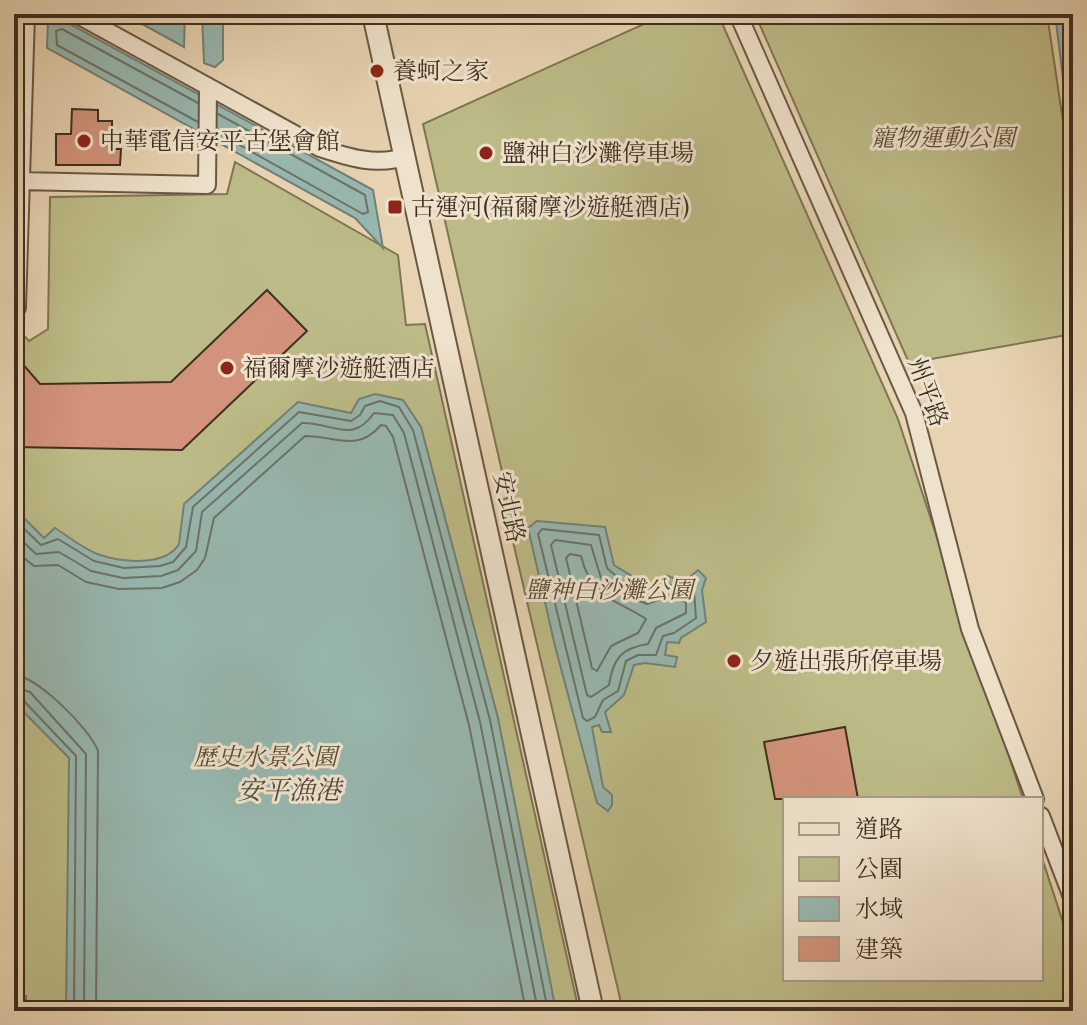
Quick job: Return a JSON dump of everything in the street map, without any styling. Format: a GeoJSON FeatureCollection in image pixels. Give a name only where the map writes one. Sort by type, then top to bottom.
{"type":"FeatureCollection","features":[{"type":"Feature","properties":{"kind":"street"},"geometry":{"type":"LineString","coordinates":[[17,308],[26,14]]}},
{"type":"Feature","properties":{"kind":"street"},"geometry":{"type":"LineString","coordinates":[[76,14],[320,148],[376,161],[406,156]]}},
{"type":"Feature","properties":{"kind":"street","name":"安北路"},"geometry":{"type":"LineString","coordinates":[[373,14],[593,1011]]}},
{"type":"Feature","properties":{"kind":"street","name":"州平路"},"geometry":{"type":"LineString","coordinates":[[738,14],[914,413],[970,629],[1034,797]]}},
{"type":"Feature","properties":{"kind":"street"},"geometry":{"type":"LineString","coordinates":[[19,181],[207,185],[208,89]]}},
{"type":"Feature","properties":{"kind":"street"},"geometry":{"type":"LineString","coordinates":[[1043,821],[1073,900]]}},
{"type":"Feature","properties":{"kind":"green space","name":"鹽神白沙灘公園"},"geometry":{"type":"Polygon","coordinates":[[[666,14],[718,14],[898,419],[1022,797],[783,797],[783,981],[1043,981],[1043,861],[1073,953],[1073,1011],[623,1011],[503,499],[508,498],[423,124],[666,14]]]}},
{"type":"Feature","properties":{"kind":"green space","name":"寵物運動公園"},"geometry":{"type":"Polygon","coordinates":[[[755,14],[1047,14],[1073,188],[1073,334],[909,363],[755,14]]]}},
{"type":"Feature","properties":{"kind":"green space","name":"安平漁港"},"geometry":{"type":"Polygon","coordinates":[[[235,162],[398,255],[406,325],[425,324],[579,1011],[26,1011],[26,996],[14,996],[14,326],[29,341],[48,329],[50,197],[227,194],[235,162]]]}},
{"type":"Feature","properties":{"kind":"water"},"geometry":{"type":"Polygon","coordinates":[[[124,14],[185,14],[184,47],[124,14]]]}},
{"type":"Feature","properties":{"kind":"water"},"geometry":{"type":"Polygon","coordinates":[[[202,14],[223,14],[223,60],[215,67],[204,63],[202,14]]]}},
{"type":"Feature","properties":{"kind":"water"},"geometry":{"type":"Polygon","coordinates":[[[1055,14],[1073,14],[1073,159],[1055,14]]]}},
{"type":"Feature","properties":{"kind":"water"},"geometry":{"type":"Polygon","coordinates":[[[61,19],[373,190],[383,248],[355,218],[47,48],[48,20],[61,19]]]}},
{"type":"Feature","properties":{"kind":"water","name":"安平漁港"},"geometry":{"type":"Polygon","coordinates":[[[375,394],[403,400],[421,427],[498,718],[556,1011],[66,1011],[69,758],[14,702],[14,508],[44,538],[55,528],[100,555],[131,561],[164,556],[179,544],[184,504],[298,402],[351,413],[359,399],[375,394]]]}},
{"type":"Feature","properties":{"kind":"water"},"geometry":{"type":"Polygon","coordinates":[[[537,521],[605,527],[614,565],[650,587],[665,575],[684,582],[698,570],[706,578],[702,590],[706,622],[681,638],[679,643],[667,642],[665,655],[677,657],[675,667],[645,663],[634,665],[624,695],[605,712],[611,732],[602,732],[599,725],[592,727],[603,787],[612,795],[612,805],[608,811],[597,803],[555,646],[528,528],[537,521]]]}},
{"type":"Feature","properties":{"kind":"building","name":"中華電信安平古堡會館"},"geometry":{"type":"Polygon","coordinates":[[[72,109],[98,110],[98,121],[112,121],[112,149],[121,149],[120,165],[56,165],[56,134],[71,134],[72,109]]]}},
{"type":"Feature","properties":{"kind":"building","name":"福爾摩沙遊艇酒店"},"geometry":{"type":"Polygon","coordinates":[[[267,290],[307,331],[182,450],[14,447],[14,354],[40,384],[171,382],[267,290]]]}},
{"type":"Feature","properties":{"kind":"building"},"geometry":{"type":"Polygon","coordinates":[[[845,727],[858,797],[775,799],[764,742],[845,727]]]}},
{"type":"Feature","properties":{"kind":"place","name":"養蚵之家"},"geometry":{"type":"Point","coordinates":[377,71]}},
{"type":"Feature","properties":{"kind":"place","name":"中華電信安平古堡會館"},"geometry":{"type":"Point","coordinates":[84,141]}},
{"type":"Feature","properties":{"kind":"place","name":"鹽神白沙灘停車場"},"geometry":{"type":"Point","coordinates":[486,153]}},
{"type":"Feature","properties":{"kind":"place","name":"古運河(福爾摩沙遊艇酒店)"},"geometry":{"type":"Point","coordinates":[395,207]}},
{"type":"Feature","properties":{"kind":"place","name":"福爾摩沙遊艇酒店"},"geometry":{"type":"Point","coordinates":[227,368]}},
{"type":"Feature","properties":{"kind":"place","name":"夕遊出張所停車場"},"geometry":{"type":"Point","coordinates":[734,661]}},
{"type":"Feature","properties":{"kind":"park label","name":"歷史水景公園"},"geometry":{"type":"Point","coordinates":[265,757]}}]}
